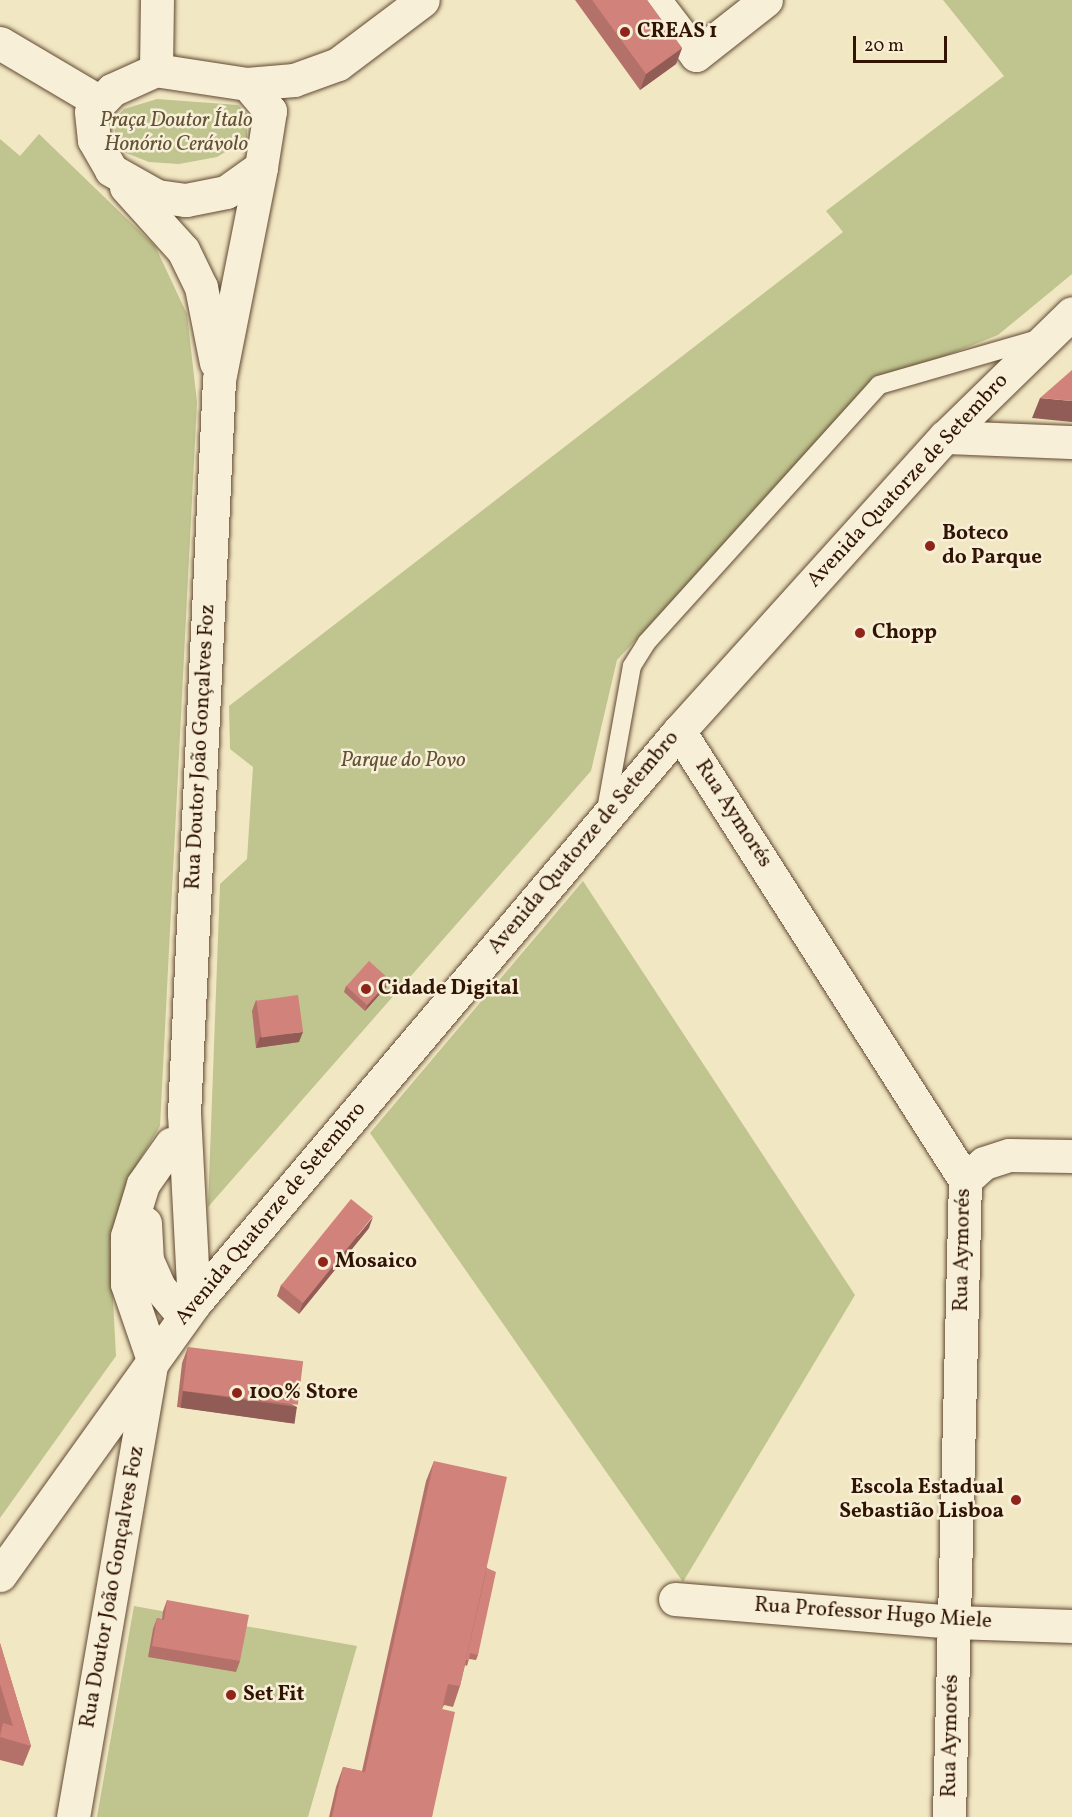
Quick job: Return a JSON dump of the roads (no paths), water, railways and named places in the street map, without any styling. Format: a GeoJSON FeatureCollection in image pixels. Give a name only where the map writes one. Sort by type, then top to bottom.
{"type":"FeatureCollection","features":[{"type":"Feature","properties":{"kind":"street"},"geometry":{"type":"LineString","coordinates":[[156,70],[157,0]]}},
{"type":"Feature","properties":{"kind":"street"},"geometry":{"type":"LineString","coordinates":[[247,84],[270,111],[261,168],[226,192],[186,200],[157,196],[111,170],[94,140],[91,112],[98,101],[112,90],[156,70],[247,84],[294,80],[338,64],[423,0]]}},
{"type":"Feature","properties":{"kind":"street"},"geometry":{"type":"LineString","coordinates":[[654,0],[696,56],[766,0]]}},
{"type":"Feature","properties":{"kind":"street"},"geometry":{"type":"LineString","coordinates":[[0,43],[98,101]]}},
{"type":"Feature","properties":{"kind":"street","name":"Rua Doutor João Gonçalves Foz"},"geometry":{"type":"LineString","coordinates":[[189,1310],[184,1114],[219,381],[261,168]]}},
{"type":"Feature","properties":{"kind":"street","name":"Rua Doutor João Gonçalves Foz"},"geometry":{"type":"LineString","coordinates":[[111,170],[183,250],[201,288],[219,381]]}},
{"type":"Feature","properties":{"kind":"street","name":"Avenida Quatorze de Setembro"},"geometry":{"type":"LineString","coordinates":[[0,1575],[152,1357],[189,1310],[679,731],[945,437],[1043,338],[1072,313]]}},
{"type":"Feature","properties":{"kind":"street"},"geometry":{"type":"LineString","coordinates":[[945,437],[1072,442]]}},
{"type":"Feature","properties":{"kind":"street","name":"Rua Aymorés"},"geometry":{"type":"LineString","coordinates":[[679,731],[965,1180],[949,1817]]}},
{"type":"Feature","properties":{"kind":"street","name":"Rua Doutor João Gonçalves Foz"},"geometry":{"type":"LineString","coordinates":[[184,1114],[171,1144],[144,1227],[147,1260],[159,1287],[189,1310]]}},
{"type":"Feature","properties":{"kind":"street"},"geometry":{"type":"LineString","coordinates":[[152,1357],[127,1284],[127,1236],[143,1184],[171,1144]]}},
{"type":"Feature","properties":{"kind":"street"},"geometry":{"type":"LineString","coordinates":[[965,1180],[984,1163],[1009,1155],[1072,1156]]}},
{"type":"Feature","properties":{"kind":"street","name":"Rua Doutor João Gonçalves Foz"},"geometry":{"type":"LineString","coordinates":[[73,1817],[152,1357]]}},
{"type":"Feature","properties":{"kind":"street","name":"Rua Professor Hugo Miele"},"geometry":{"type":"LineString","coordinates":[[675,1599],[954,1622],[1072,1626]]}},
{"type":"Feature","properties":{"kind":"lane"},"geometry":{"type":"LineString","coordinates":[[604,821],[632,666],[642,650],[879,385],[1043,338]]}},
{"type":"Feature","properties":{"kind":"place","name":"CREAS 1"},"geometry":{"type":"Point","coordinates":[625,32]}},
{"type":"Feature","properties":{"kind":"place","name":"Boteco do Parque"},"geometry":{"type":"Point","coordinates":[930,546]}},
{"type":"Feature","properties":{"kind":"place","name":"Chopp"},"geometry":{"type":"Point","coordinates":[860,633]}},
{"type":"Feature","properties":{"kind":"place","name":"Cidade Digital"},"geometry":{"type":"Point","coordinates":[366,989]}},
{"type":"Feature","properties":{"kind":"place","name":"Mosaico"},"geometry":{"type":"Point","coordinates":[323,1262]}},
{"type":"Feature","properties":{"kind":"place","name":"100% Store"},"geometry":{"type":"Point","coordinates":[237,1393]}},
{"type":"Feature","properties":{"kind":"place","name":"Escola Estadual Sebastião Lisboa"},"geometry":{"type":"Point","coordinates":[1016,1500]}},
{"type":"Feature","properties":{"kind":"place","name":"Set Fit"},"geometry":{"type":"Point","coordinates":[231,1695]}},
{"type":"Feature","properties":{"kind":"park label","name":"Praça Doutor Ítalo Honório Cerávolo"},"geometry":{"type":"Point","coordinates":[176,133]}},
{"type":"Feature","properties":{"kind":"park label","name":"Parque do Povo"},"geometry":{"type":"Point","coordinates":[403,761]}}]}
